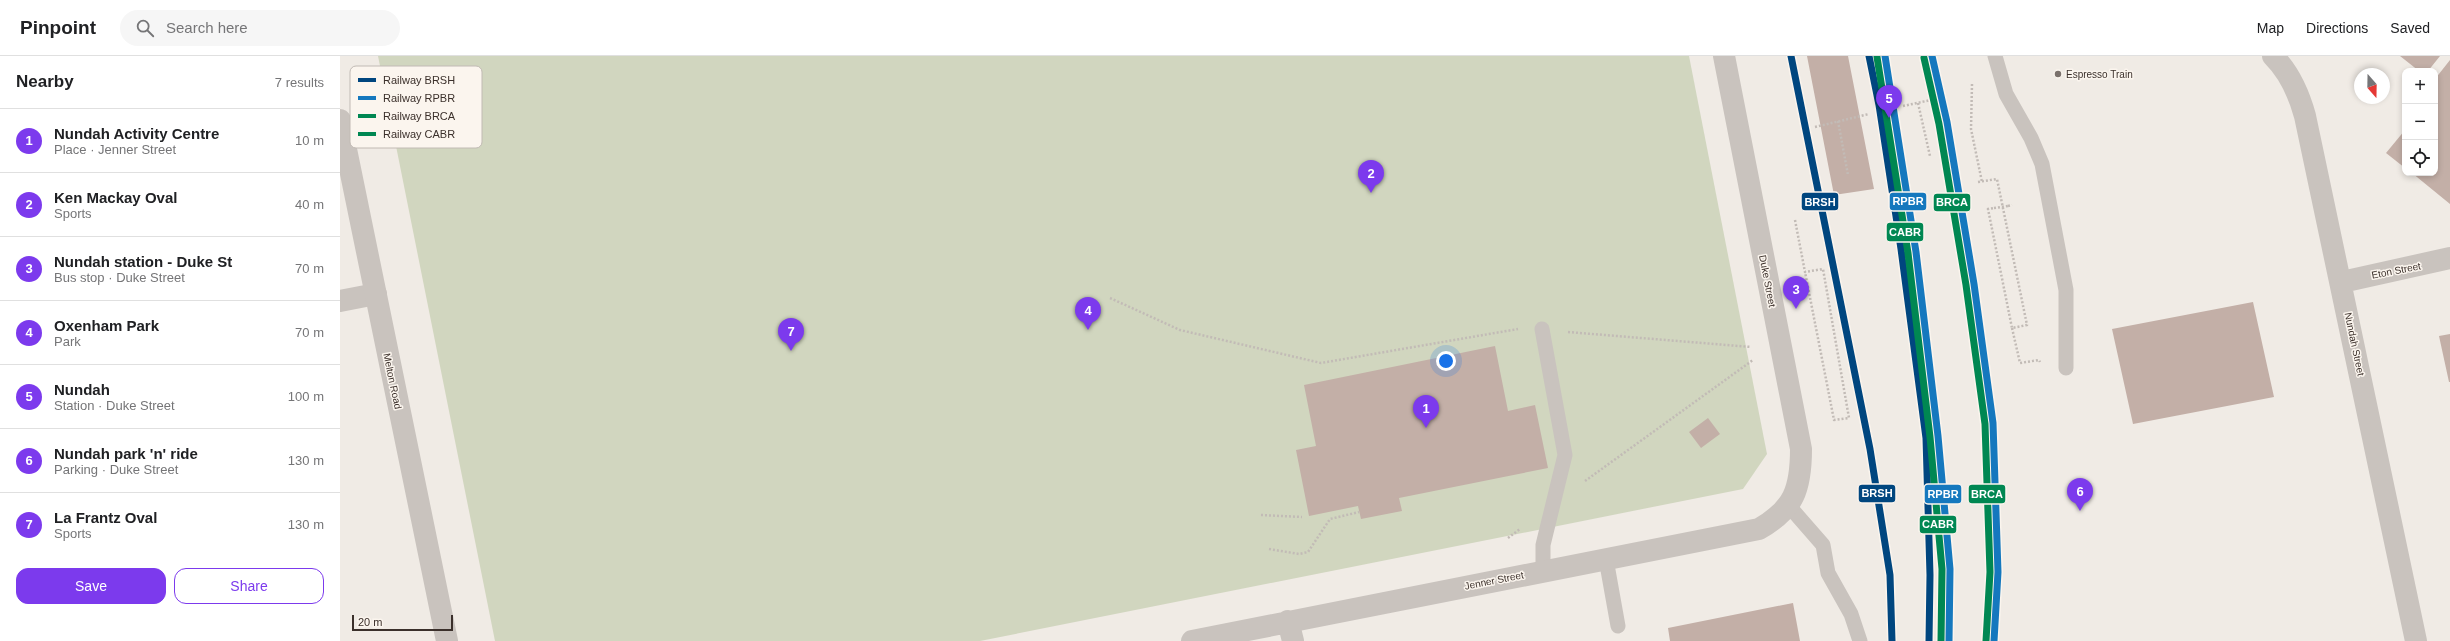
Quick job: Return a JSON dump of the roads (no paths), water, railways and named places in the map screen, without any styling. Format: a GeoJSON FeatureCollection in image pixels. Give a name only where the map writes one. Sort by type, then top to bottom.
{"type":"FeatureCollection","features":[{"type":"Feature","properties":{"kind":"street","name":"Duke Street"},"geometry":{"type":"LineString","coordinates":[[1724,56],[1801,449],[1801,468],[1796,489],[1789,506]]}},
{"type":"Feature","properties":{"kind":"street","name":"Nundah Street"},"geometry":{"type":"LineString","coordinates":[[2273,56],[2283,67],[2301,100],[2342,282],[2416,641]]}},
{"type":"Feature","properties":{"kind":"street","name":"Melton Road"},"geometry":{"type":"LineString","coordinates":[[340,120],[447,641]]}},
{"type":"Feature","properties":{"kind":"street","name":"Eton Street"},"geometry":{"type":"LineString","coordinates":[[2342,282],[2450,258]]}},
{"type":"Feature","properties":{"kind":"street"},"geometry":{"type":"LineString","coordinates":[[340,301],[376,294]]}},
{"type":"Feature","properties":{"kind":"street","name":"Jenner Street"},"geometry":{"type":"LineString","coordinates":[[1192,641],[1290,631],[1543,571],[1759,529],[1782,514],[1789,506]]}},
{"type":"Feature","properties":{"kind":"lane"},"geometry":{"type":"LineString","coordinates":[[1995,56],[2006,94],[2031,138],[2042,164],[2066,290],[2066,368]]}},
{"type":"Feature","properties":{"kind":"lane"},"geometry":{"type":"LineString","coordinates":[[1542,329],[1565,455],[1543,545],[1543,571]]}},
{"type":"Feature","properties":{"kind":"lane"},"geometry":{"type":"LineString","coordinates":[[1789,506],[1823,545],[1828,573],[1851,614],[1860,641]]}},
{"type":"Feature","properties":{"kind":"lane"},"geometry":{"type":"LineString","coordinates":[[1606,559],[1618,626]]}},
{"type":"Feature","properties":{"kind":"rail line","name":"BRSH"},"geometry":{"type":"LineString","coordinates":[[1791,56],[1870,449],[1890,575],[1892,641]]}},
{"type":"Feature","properties":{"kind":"rail line","name":"BRSH"},"geometry":{"type":"LineString","coordinates":[[1869,56],[1879,105],[1901,249],[1926,438],[1930,575],[1929,641]]}},
{"type":"Feature","properties":{"kind":"rail line","name":"RPBR"},"geometry":{"type":"LineString","coordinates":[[1885,56],[1916,252],[1938,436],[1950,569],[1949,641]]}},
{"type":"Feature","properties":{"kind":"rail line","name":"RPBR"},"geometry":{"type":"LineString","coordinates":[[1932,56],[1947,122],[1974,284],[1993,423],[1998,572],[1994,641]]}},
{"type":"Feature","properties":{"kind":"rail line","name":"CABR"},"geometry":{"type":"LineString","coordinates":[[1877,57],[1908,253],[1930,437],[1942,569],[1941,641]]}},
{"type":"Feature","properties":{"kind":"rail line","name":"BRCA"},"geometry":{"type":"LineString","coordinates":[[1924,58],[1939,124],[1966,285],[1985,424],[1990,572],[1986,641]]}},
{"type":"Feature","properties":{"kind":"place","name":"Espresso Train"},"geometry":{"type":"Point","coordinates":[2058,74]}},
{"type":"Feature","properties":{"kind":"place","name":"Nundah"},"geometry":{"type":"Point","coordinates":[1889,118]}},
{"type":"Feature","properties":{"kind":"place","name":"Ken Mackay Oval"},"geometry":{"type":"Point","coordinates":[1371,193]}},
{"type":"Feature","properties":{"kind":"place","name":"Nundah station - Duke St"},"geometry":{"type":"Point","coordinates":[1796,309]}},
{"type":"Feature","properties":{"kind":"place","name":"Oxenham Park"},"geometry":{"type":"Point","coordinates":[1088,330]}},
{"type":"Feature","properties":{"kind":"place","name":"La Frantz Oval"},"geometry":{"type":"Point","coordinates":[791,351]}},
{"type":"Feature","properties":{"kind":"place","name":"Nundah Activity Centre"},"geometry":{"type":"Point","coordinates":[1426,428]}},
{"type":"Feature","properties":{"kind":"place","name":"Nundah park 'n' ride"},"geometry":{"type":"Point","coordinates":[2080,511]}}]}
